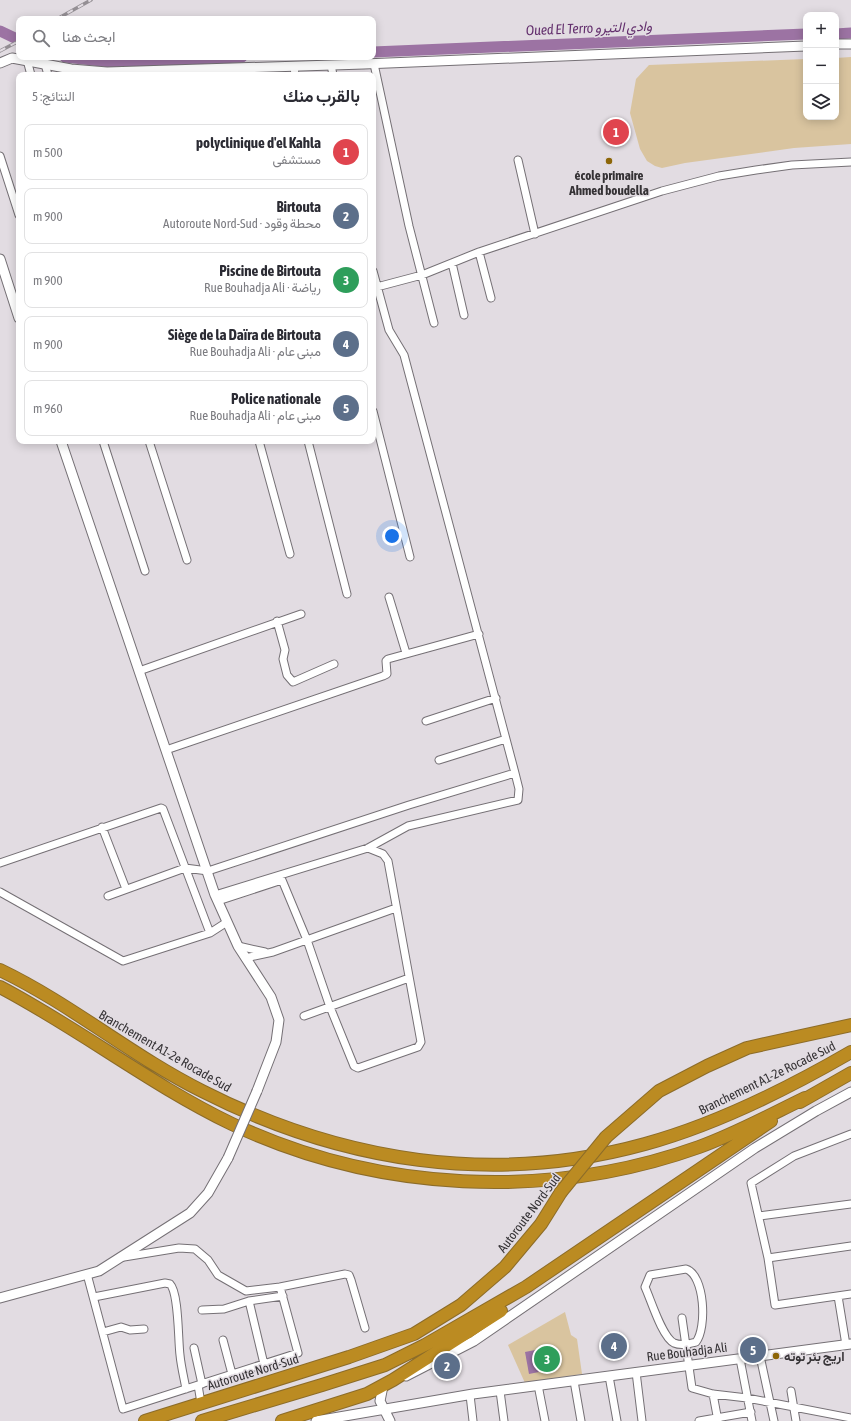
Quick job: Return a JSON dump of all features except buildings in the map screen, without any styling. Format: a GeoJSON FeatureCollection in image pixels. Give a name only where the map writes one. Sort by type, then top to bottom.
{"type":"FeatureCollection","features":[{"type":"Feature","properties":{"kind":"highway","name":"Branchement A1-2e Rocade Sud"},"geometry":{"type":"LineString","coordinates":[[0,970],[43,994],[199,1090],[257,1118],[287,1130],[360,1150],[398,1158],[442,1162],[522,1164],[564,1160],[645,1144],[682,1132],[739,1109],[851,1052]]}},
{"type":"Feature","properties":{"kind":"highway"},"geometry":{"type":"LineString","coordinates":[[0,987],[59,1020],[176,1094],[231,1123],[303,1153],[368,1170],[398,1176],[433,1180],[474,1183],[564,1178],[613,1170],[699,1147],[806,1098],[851,1073]]}},
{"type":"Feature","properties":{"kind":"highway","name":"Autoroute Nord-Sud"},"geometry":{"type":"LineString","coordinates":[[145,1421],[349,1357],[414,1334],[461,1305],[505,1267],[541,1224],[561,1192],[606,1137],[659,1091],[707,1066],[747,1048],[851,1025]]}},
{"type":"Feature","properties":{"kind":"highway"},"geometry":{"type":"LineString","coordinates":[[202,1421],[385,1365],[464,1324],[545,1275],[806,1098]]}},
{"type":"Feature","properties":{"kind":"highway"},"geometry":{"type":"LineString","coordinates":[[282,1421],[367,1394],[388,1383],[508,1306],[545,1275]]}},
{"type":"Feature","properties":{"kind":"street"},"geometry":{"type":"LineString","coordinates":[[839,44],[851,44]]}},
{"type":"Feature","properties":{"kind":"street"},"geometry":{"type":"LineString","coordinates":[[212,72],[294,70],[331,65],[803,46]]}},
{"type":"Feature","properties":{"kind":"street"},"geometry":{"type":"LineString","coordinates":[[0,63],[12,58],[16,59]]}},
{"type":"Feature","properties":{"kind":"street"},"geometry":{"type":"LineString","coordinates":[[30,72],[27,60],[72,72],[106,72]]}},
{"type":"Feature","properties":{"kind":"street"},"geometry":{"type":"LineString","coordinates":[[45,64],[47,72]]}},
{"type":"Feature","properties":{"kind":"street"},"geometry":{"type":"LineString","coordinates":[[374,64],[376,72]]}},
{"type":"Feature","properties":{"kind":"street"},"geometry":{"type":"LineString","coordinates":[[331,65],[332,72]]}},
{"type":"Feature","properties":{"kind":"street"},"geometry":{"type":"LineString","coordinates":[[376,73],[409,226],[434,323]]}},
{"type":"Feature","properties":{"kind":"street"},"geometry":{"type":"LineString","coordinates":[[0,156],[16,206]]}},
{"type":"Feature","properties":{"kind":"street"},"geometry":{"type":"LineString","coordinates":[[518,160],[535,234]]}},
{"type":"Feature","properties":{"kind":"street"},"geometry":{"type":"LineString","coordinates":[[376,288],[422,275],[479,252],[662,191],[720,176],[792,165],[851,162]]}},
{"type":"Feature","properties":{"kind":"street"},"geometry":{"type":"LineString","coordinates":[[479,252],[492,298]]}},
{"type":"Feature","properties":{"kind":"street"},"geometry":{"type":"LineString","coordinates":[[0,259],[16,309]]}},
{"type":"Feature","properties":{"kind":"street"},"geometry":{"type":"LineString","coordinates":[[452,263],[464,314]]}},
{"type":"Feature","properties":{"kind":"street"},"geometry":{"type":"LineString","coordinates":[[217,898],[368,848],[408,826],[518,800],[519,789],[515,772],[404,355],[389,330],[376,291]]}},
{"type":"Feature","properties":{"kind":"street"},"geometry":{"type":"LineString","coordinates":[[376,423],[410,557]]}},
{"type":"Feature","properties":{"kind":"street"},"geometry":{"type":"LineString","coordinates":[[0,1298],[99,1271],[190,1213],[208,1193],[228,1158],[276,1042],[278,1020],[271,997],[238,946],[217,898],[62,444]]}},
{"type":"Feature","properties":{"kind":"street"},"geometry":{"type":"LineString","coordinates":[[104,444],[145,571]]}},
{"type":"Feature","properties":{"kind":"street"},"geometry":{"type":"LineString","coordinates":[[150,444],[187,560]]}},
{"type":"Feature","properties":{"kind":"street"},"geometry":{"type":"LineString","coordinates":[[260,444],[290,554]]}},
{"type":"Feature","properties":{"kind":"street"},"geometry":{"type":"LineString","coordinates":[[309,444],[347,594]]}},
{"type":"Feature","properties":{"kind":"street"},"geometry":{"type":"LineString","coordinates":[[389,597],[406,653]]}},
{"type":"Feature","properties":{"kind":"street"},"geometry":{"type":"LineString","coordinates":[[139,671],[224,643],[277,621],[301,614]]}},
{"type":"Feature","properties":{"kind":"street"},"geometry":{"type":"LineString","coordinates":[[277,621],[285,650],[283,659],[287,675],[293,682],[334,664]]}},
{"type":"Feature","properties":{"kind":"street"},"geometry":{"type":"LineString","coordinates":[[166,750],[383,676],[388,670],[386,660],[406,653],[478,634]]}},
{"type":"Feature","properties":{"kind":"street"},"geometry":{"type":"LineString","coordinates":[[426,721],[496,698]]}},
{"type":"Feature","properties":{"kind":"street"},"geometry":{"type":"LineString","coordinates":[[438,760],[506,739]]}},
{"type":"Feature","properties":{"kind":"street"},"geometry":{"type":"LineString","coordinates":[[108,896],[185,868],[208,871],[515,772]]}},
{"type":"Feature","properties":{"kind":"street"},"geometry":{"type":"LineString","coordinates":[[0,863],[161,808],[163,809],[210,933]]}},
{"type":"Feature","properties":{"kind":"street"},"geometry":{"type":"LineString","coordinates":[[102,828],[126,889]]}},
{"type":"Feature","properties":{"kind":"street"},"geometry":{"type":"LineString","coordinates":[[217,898],[282,880],[307,940],[330,1007],[356,1067],[418,1047],[421,1042],[388,861],[383,854],[368,848]]}},
{"type":"Feature","properties":{"kind":"street"},"geometry":{"type":"LineString","coordinates":[[0,892],[123,962],[210,933],[227,922]]}},
{"type":"Feature","properties":{"kind":"street"},"geometry":{"type":"LineString","coordinates":[[245,958],[269,953],[396,908]]}},
{"type":"Feature","properties":{"kind":"street"},"geometry":{"type":"LineString","coordinates":[[238,946],[269,953]]}},
{"type":"Feature","properties":{"kind":"street"},"geometry":{"type":"LineString","coordinates":[[304,1016],[409,978]]}},
{"type":"Feature","properties":{"kind":"street"},"geometry":{"type":"LineString","coordinates":[[390,1421],[380,1401],[388,1383],[412,1374],[474,1341],[756,1148],[816,1111],[851,1092]]}},
{"type":"Feature","properties":{"kind":"street"},"geometry":{"type":"LineString","coordinates":[[851,1134],[794,1156],[752,1183],[768,1258],[775,1306],[851,1294]]}},
{"type":"Feature","properties":{"kind":"street"},"geometry":{"type":"LineString","coordinates":[[759,1216],[851,1204]]}},
{"type":"Feature","properties":{"kind":"street"},"geometry":{"type":"LineString","coordinates":[[768,1258],[851,1246]]}},
{"type":"Feature","properties":{"kind":"street"},"geometry":{"type":"LineString","coordinates":[[122,1257],[179,1248],[195,1250],[208,1260],[218,1275],[246,1291],[280,1288],[339,1275],[349,1275],[365,1328]]}},
{"type":"Feature","properties":{"kind":"street"},"geometry":{"type":"LineString","coordinates":[[686,1269],[691,1271],[696,1276],[703,1307],[703,1324],[700,1336],[696,1342],[686,1344],[673,1343],[666,1337],[645,1286],[650,1275],[686,1269]]}},
{"type":"Feature","properties":{"kind":"street"},"geometry":{"type":"LineString","coordinates":[[87,1274],[123,1410],[298,1353],[280,1288]]}},
{"type":"Feature","properties":{"kind":"street"},"geometry":{"type":"LineString","coordinates":[[94,1298],[165,1283],[173,1286],[180,1356],[186,1389]]}},
{"type":"Feature","properties":{"kind":"street"},"geometry":{"type":"LineString","coordinates":[[202,1310],[224,1309],[249,1301],[283,1296]]}},
{"type":"Feature","properties":{"kind":"street"},"geometry":{"type":"LineString","coordinates":[[838,1296],[849,1344]]}},
{"type":"Feature","properties":{"kind":"street"},"geometry":{"type":"LineString","coordinates":[[249,1301],[264,1364]]}},
{"type":"Feature","properties":{"kind":"street"},"geometry":{"type":"LineString","coordinates":[[682,1318],[692,1388],[713,1394],[747,1398],[771,1403],[834,1418],[851,1418]]}},
{"type":"Feature","properties":{"kind":"street"},"geometry":{"type":"LineString","coordinates":[[103,1332],[120,1328],[130,1330],[144,1329]]}},
{"type":"Feature","properties":{"kind":"street"},"geometry":{"type":"LineString","coordinates":[[223,1340],[232,1374]]}},
{"type":"Feature","properties":{"kind":"street","name":"Rue Bouhadja Ali"},"geometry":{"type":"LineString","coordinates":[[316,1421],[538,1385],[849,1344]]}},
{"type":"Feature","properties":{"kind":"street"},"geometry":{"type":"LineString","coordinates":[[194,1348],[200,1385],[201,1403]]}},
{"type":"Feature","properties":{"kind":"street"},"geometry":{"type":"LineString","coordinates":[[760,1356],[774,1421]]}},
{"type":"Feature","properties":{"kind":"street"},"geometry":{"type":"LineString","coordinates":[[740,1359],[752,1421]]}},
{"type":"Feature","properties":{"kind":"street"},"geometry":{"type":"LineString","coordinates":[[636,1372],[642,1421]]}},
{"type":"Feature","properties":{"kind":"street"},"geometry":{"type":"LineString","coordinates":[[609,1376],[617,1421]]}},
{"type":"Feature","properties":{"kind":"street"},"geometry":{"type":"LineString","coordinates":[[574,1381],[581,1421]]}},
{"type":"Feature","properties":{"kind":"street"},"geometry":{"type":"LineString","coordinates":[[538,1385],[545,1421]]}},
{"type":"Feature","properties":{"kind":"street"},"geometry":{"type":"LineString","coordinates":[[500,1391],[504,1421]]}},
{"type":"Feature","properties":{"kind":"street"},"geometry":{"type":"LineString","coordinates":[[791,1391],[796,1421]]}},
{"type":"Feature","properties":{"kind":"street"},"geometry":{"type":"LineString","coordinates":[[713,1394],[718,1420]]}},
{"type":"Feature","properties":{"kind":"street"},"geometry":{"type":"LineString","coordinates":[[470,1395],[473,1421]]}},
{"type":"Feature","properties":{"kind":"street"},"geometry":{"type":"LineString","coordinates":[[699,1421],[718,1420],[750,1412]]}},
{"type":"Feature","properties":{"kind":"shaded area"},"geometry":{"type":"Polygon","coordinates":[[[851,57],[851,144],[794,148],[685,163],[662,168],[647,161],[640,149],[630,113],[636,79],[649,65],[803,59],[803,120],[839,120],[839,58],[851,57]]]}},
{"type":"Feature","properties":{"kind":"shaded area"},"geometry":{"type":"Polygon","coordinates":[[[565,1312],[571,1335],[577,1339],[582,1374],[525,1383],[508,1345],[565,1312]]]}},
{"type":"Feature","properties":{"kind":"shaded area"},"geometry":{"type":"Polygon","coordinates":[[[535,1350],[539,1372],[529,1374],[525,1352],[535,1350]]]}},
{"type":"Feature","properties":{"kind":"waterway","name":"Oued El Terro وادي التيرو"},"geometry":{"type":"LineString","coordinates":[[0,31],[16,39]]}},
{"type":"Feature","properties":{"kind":"waterway","name":"Oued El Terro وادي التيرو"},"geometry":{"type":"LineString","coordinates":[[839,34],[851,33]]}},
{"type":"Feature","properties":{"kind":"waterway","name":"Oued El Terro وادي التيرو"},"geometry":{"type":"LineString","coordinates":[[376,52],[803,34]]}},
{"type":"Feature","properties":{"kind":"waterway","name":"Oued El Terro وادي التيرو"},"geometry":{"type":"LineString","coordinates":[[93,60],[111,62],[163,60]]}},
{"type":"Feature","properties":{"kind":"railway"},"geometry":{"type":"LineString","coordinates":[[62,16],[91,0]]}},
{"type":"Feature","properties":{"kind":"railway"},"geometry":{"type":"LineString","coordinates":[[0,51],[16,43]]}},
{"type":"Feature","properties":{"kind":"place","name":"polyclinique d'el Kahla"},"geometry":{"type":"Point","coordinates":[616,132]}},
{"type":"Feature","properties":{"kind":"place","name":"école primaire Ahmed boudella"},"geometry":{"type":"Point","coordinates":[609,161]}},
{"type":"Feature","properties":{"kind":"place","name":"Siège de la Daïra de Birtouta"},"geometry":{"type":"Point","coordinates":[614,1346]}},
{"type":"Feature","properties":{"kind":"place","name":"Police nationale"},"geometry":{"type":"Point","coordinates":[753,1350]}},
{"type":"Feature","properties":{"kind":"place","name":"اريج بئر توته"},"geometry":{"type":"Point","coordinates":[776,1356]}},
{"type":"Feature","properties":{"kind":"place","name":"Piscine de Birtouta"},"geometry":{"type":"Point","coordinates":[547,1359]}},
{"type":"Feature","properties":{"kind":"place","name":"Birtouta"},"geometry":{"type":"Point","coordinates":[447,1366]}}]}
